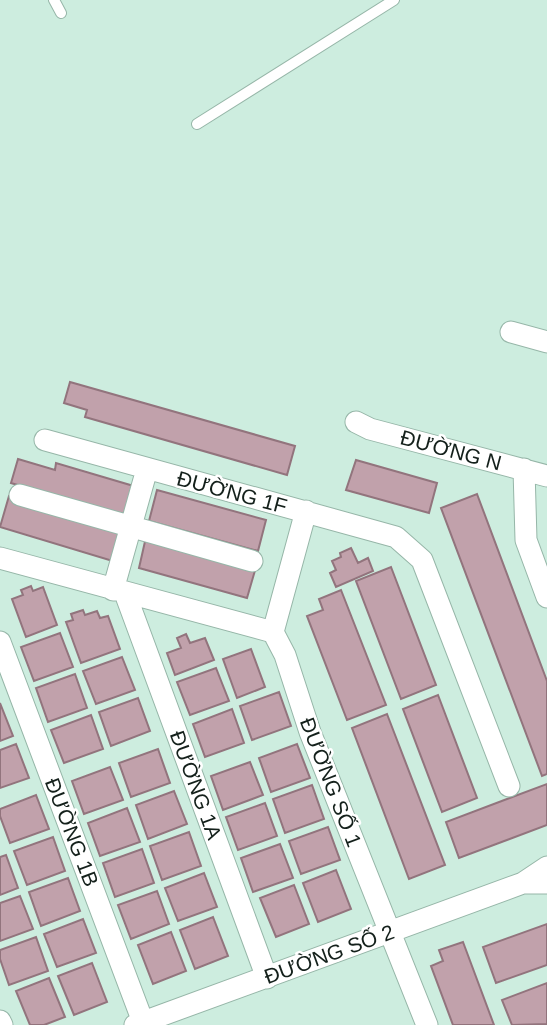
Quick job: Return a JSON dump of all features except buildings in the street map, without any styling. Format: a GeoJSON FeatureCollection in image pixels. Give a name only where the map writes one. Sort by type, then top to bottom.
{"type":"FeatureCollection","features":[{"type":"Feature","properties":{"kind":"street"},"geometry":{"type":"LineString","coordinates":[[511,332],[547,342]]}},
{"type":"Feature","properties":{"kind":"street","name":"ĐƯỜNG N"},"geometry":{"type":"LineString","coordinates":[[356,422],[370,429],[547,476]]}},
{"type":"Feature","properties":{"kind":"street","name":"ĐƯỜNG 1F"},"geometry":{"type":"LineString","coordinates":[[45,440],[396,537],[422,560],[509,786]]}},
{"type":"Feature","properties":{"kind":"street"},"geometry":{"type":"LineString","coordinates":[[119,592],[131,526],[147,469]]}},
{"type":"Feature","properties":{"kind":"street"},"geometry":{"type":"LineString","coordinates":[[524,470],[526,540],[547,597]]}},
{"type":"Feature","properties":{"kind":"street"},"geometry":{"type":"LineString","coordinates":[[20,495],[252,561]]}},
{"type":"Feature","properties":{"kind":"street"},"geometry":{"type":"LineString","coordinates":[[0,558],[273,632],[306,511]]}},
{"type":"Feature","properties":{"kind":"street","name":"ĐƯỜNG 1A"},"geometry":{"type":"LineString","coordinates":[[119,592],[267,978]]}},
{"type":"Feature","properties":{"kind":"street","name":"ĐƯỜNG SỐ 1"},"geometry":{"type":"LineString","coordinates":[[273,632],[285,655],[310,732],[427,1025]]}},
{"type":"Feature","properties":{"kind":"street","name":"ĐƯỜNG 1B"},"geometry":{"type":"LineString","coordinates":[[0,642],[139,1023]]}},
{"type":"Feature","properties":{"kind":"street"},"geometry":{"type":"LineString","coordinates":[[523,883],[547,867]]}},
{"type":"Feature","properties":{"kind":"street"},"geometry":{"type":"LineString","coordinates":[[523,883],[547,883]]}},
{"type":"Feature","properties":{"kind":"street","name":"ĐƯỜNG SỐ 2"},"geometry":{"type":"LineString","coordinates":[[139,1023],[523,883]]}},
{"type":"Feature","properties":{"kind":"lane"},"geometry":{"type":"LineString","coordinates":[[54,0],[61,13]]}},
{"type":"Feature","properties":{"kind":"lane"},"geometry":{"type":"LineString","coordinates":[[197,124],[394,0]]}}]}
